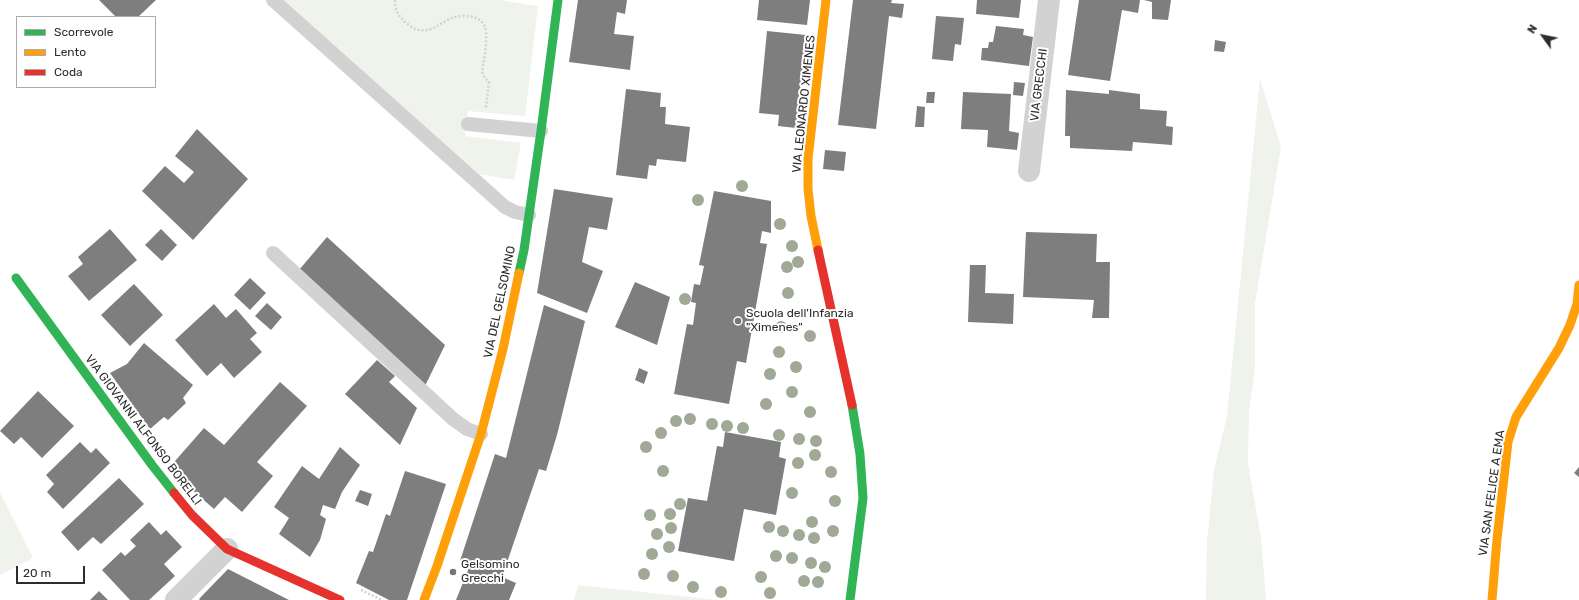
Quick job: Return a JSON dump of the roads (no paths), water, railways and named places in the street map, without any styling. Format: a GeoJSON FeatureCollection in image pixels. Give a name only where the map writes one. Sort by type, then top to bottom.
{"type":"FeatureCollection","features":[{"type":"Feature","properties":{"kind":"street","name":"VIA DEL GELSOMINO"},"geometry":{"type":"LineString","coordinates":[[424,600],[437,566],[481,434],[503,349],[524,250],[558,0]]}},
{"type":"Feature","properties":{"kind":"street","name":"VIA LEONARDO XIMENES"},"geometry":{"type":"LineString","coordinates":[[826,0],[808,159],[808,189],[811,216],[854,415],[860,454],[863,498],[853,589],[850,600]]}},
{"type":"Feature","properties":{"kind":"street","name":"VIA GRECCHI"},"geometry":{"type":"LineString","coordinates":[[1029,171],[1049,0]]}},
{"type":"Feature","properties":{"kind":"street","name":"VIA GIOVANNI ALFONSO BORELLI"},"geometry":{"type":"LineString","coordinates":[[16,278],[152,465],[192,515],[227,549],[340,600]]}},
{"type":"Feature","properties":{"kind":"street","name":"VIA SAN FELICE A EMA"},"geometry":{"type":"LineString","coordinates":[[1492,600],[1508,442],[1516,417],[1558,348],[1570,325],[1577,304],[1579,285]]}},
{"type":"Feature","properties":{"kind":"street"},"geometry":{"type":"LineString","coordinates":[[176,600],[227,549]]}},
{"type":"Feature","properties":{"kind":"lane"},"geometry":{"type":"LineString","coordinates":[[273,0],[505,207],[515,212],[529,215]]}},
{"type":"Feature","properties":{"kind":"lane"},"geometry":{"type":"LineString","coordinates":[[468,124],[541,131]]}},
{"type":"Feature","properties":{"kind":"lane"},"geometry":{"type":"LineString","coordinates":[[273,253],[453,420],[467,429],[481,434]]}},
{"type":"Feature","properties":{"kind":"place","name":"Scuola dell'Infanzia \"Ximenes\""},"geometry":{"type":"Point","coordinates":[738,321]}},
{"type":"Feature","properties":{"kind":"place","name":"Gelsomino Grecchi"},"geometry":{"type":"Point","coordinates":[453,572]}}]}
